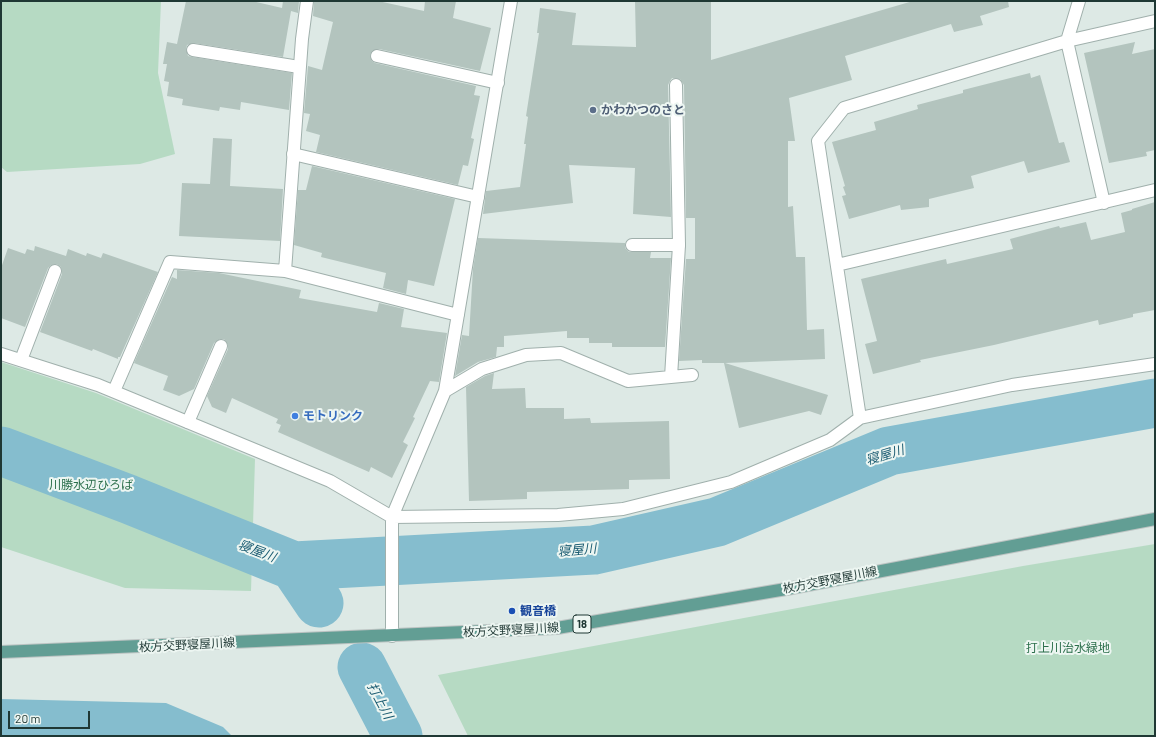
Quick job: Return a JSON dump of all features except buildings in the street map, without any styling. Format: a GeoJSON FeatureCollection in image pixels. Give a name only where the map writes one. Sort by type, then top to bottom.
{"type":"FeatureCollection","features":[{"type":"Feature","properties":{"kind":"main road","name":"枚方交野寝屋川線"},"geometry":{"type":"LineString","coordinates":[[1,652],[557,628],[792,588],[1155,520]]}},
{"type":"Feature","properties":{"kind":"street"},"geometry":{"type":"LineString","coordinates":[[285,271],[299,67],[307,1]]}},
{"type":"Feature","properties":{"kind":"street"},"geometry":{"type":"LineString","coordinates":[[392,636],[392,517],[445,392],[512,1]]}},
{"type":"Feature","properties":{"kind":"street"},"geometry":{"type":"LineString","coordinates":[[1079,1],[1067,41],[1104,203]]}},
{"type":"Feature","properties":{"kind":"street"},"geometry":{"type":"LineString","coordinates":[[860,418],[818,141],[844,108],[1067,41],[1155,21]]}},
{"type":"Feature","properties":{"kind":"street"},"geometry":{"type":"LineString","coordinates":[[193,50],[299,67]]}},
{"type":"Feature","properties":{"kind":"street"},"geometry":{"type":"LineString","coordinates":[[377,56],[498,83]]}},
{"type":"Feature","properties":{"kind":"street"},"geometry":{"type":"LineString","coordinates":[[671,377],[679,245],[676,85]]}},
{"type":"Feature","properties":{"kind":"street"},"geometry":{"type":"LineString","coordinates":[[293,154],[478,197]]}},
{"type":"Feature","properties":{"kind":"street"},"geometry":{"type":"LineString","coordinates":[[837,265],[1155,190]]}},
{"type":"Feature","properties":{"kind":"street"},"geometry":{"type":"LineString","coordinates":[[632,245],[679,245]]}},
{"type":"Feature","properties":{"kind":"street"},"geometry":{"type":"LineString","coordinates":[[114,392],[170,262],[285,271],[458,315]]}},
{"type":"Feature","properties":{"kind":"street"},"geometry":{"type":"LineString","coordinates":[[21,360],[55,271]]}},
{"type":"Feature","properties":{"kind":"street"},"geometry":{"type":"LineString","coordinates":[[188,422],[221,346]]}},
{"type":"Feature","properties":{"kind":"street"},"geometry":{"type":"LineString","coordinates":[[445,392],[482,369],[526,355],[540,354],[561,353],[628,381],[692,375]]}},
{"type":"Feature","properties":{"kind":"street"},"geometry":{"type":"LineString","coordinates":[[1,354],[98,385],[330,481],[392,517],[558,515],[623,509],[732,482],[830,440],[860,418],[1012,385],[1155,364]]}},
{"type":"Feature","properties":{"kind":"green space"},"geometry":{"type":"Polygon","coordinates":[[[1,1],[161,1],[158,73],[175,154],[140,164],[7,172],[1,167],[1,1]]]}},
{"type":"Feature","properties":{"kind":"green space","name":"川勝水辺ひろば"},"geometry":{"type":"Polygon","coordinates":[[[1,362],[96,393],[255,459],[251,591],[125,588],[1,547],[1,362]]]}},
{"type":"Feature","properties":{"kind":"green space","name":"打上川治水緑地"},"geometry":{"type":"Polygon","coordinates":[[[1155,544],[1155,736],[468,736],[438,675],[1023,566],[1155,544]]]}},
{"type":"Feature","properties":{"kind":"water"},"geometry":{"type":"Polygon","coordinates":[[[1,699],[166,703],[223,727],[232,736],[1,736],[1,699]]]}},
{"type":"Feature","properties":{"kind":"waterway","name":"寝屋川"},"geometry":{"type":"LineString","coordinates":[[1,451],[128,499],[294,566],[594,550],[717,522],[889,451],[1155,403]]}},
{"type":"Feature","properties":{"kind":"waterway","name":"打上川"},"geometry":{"type":"LineString","coordinates":[[294,566],[319,603]]}},
{"type":"Feature","properties":{"kind":"waterway","name":"打上川"},"geometry":{"type":"LineString","coordinates":[[362,667],[398,736]]}},
{"type":"Feature","properties":{"kind":"place","name":"かわかつのさと"},"geometry":{"type":"Point","coordinates":[593,110]}},
{"type":"Feature","properties":{"kind":"place","name":"モトリンク"},"geometry":{"type":"Point","coordinates":[295,416]}},
{"type":"Feature","properties":{"kind":"place","name":"観音橋"},"geometry":{"type":"Point","coordinates":[512,611]}}]}
